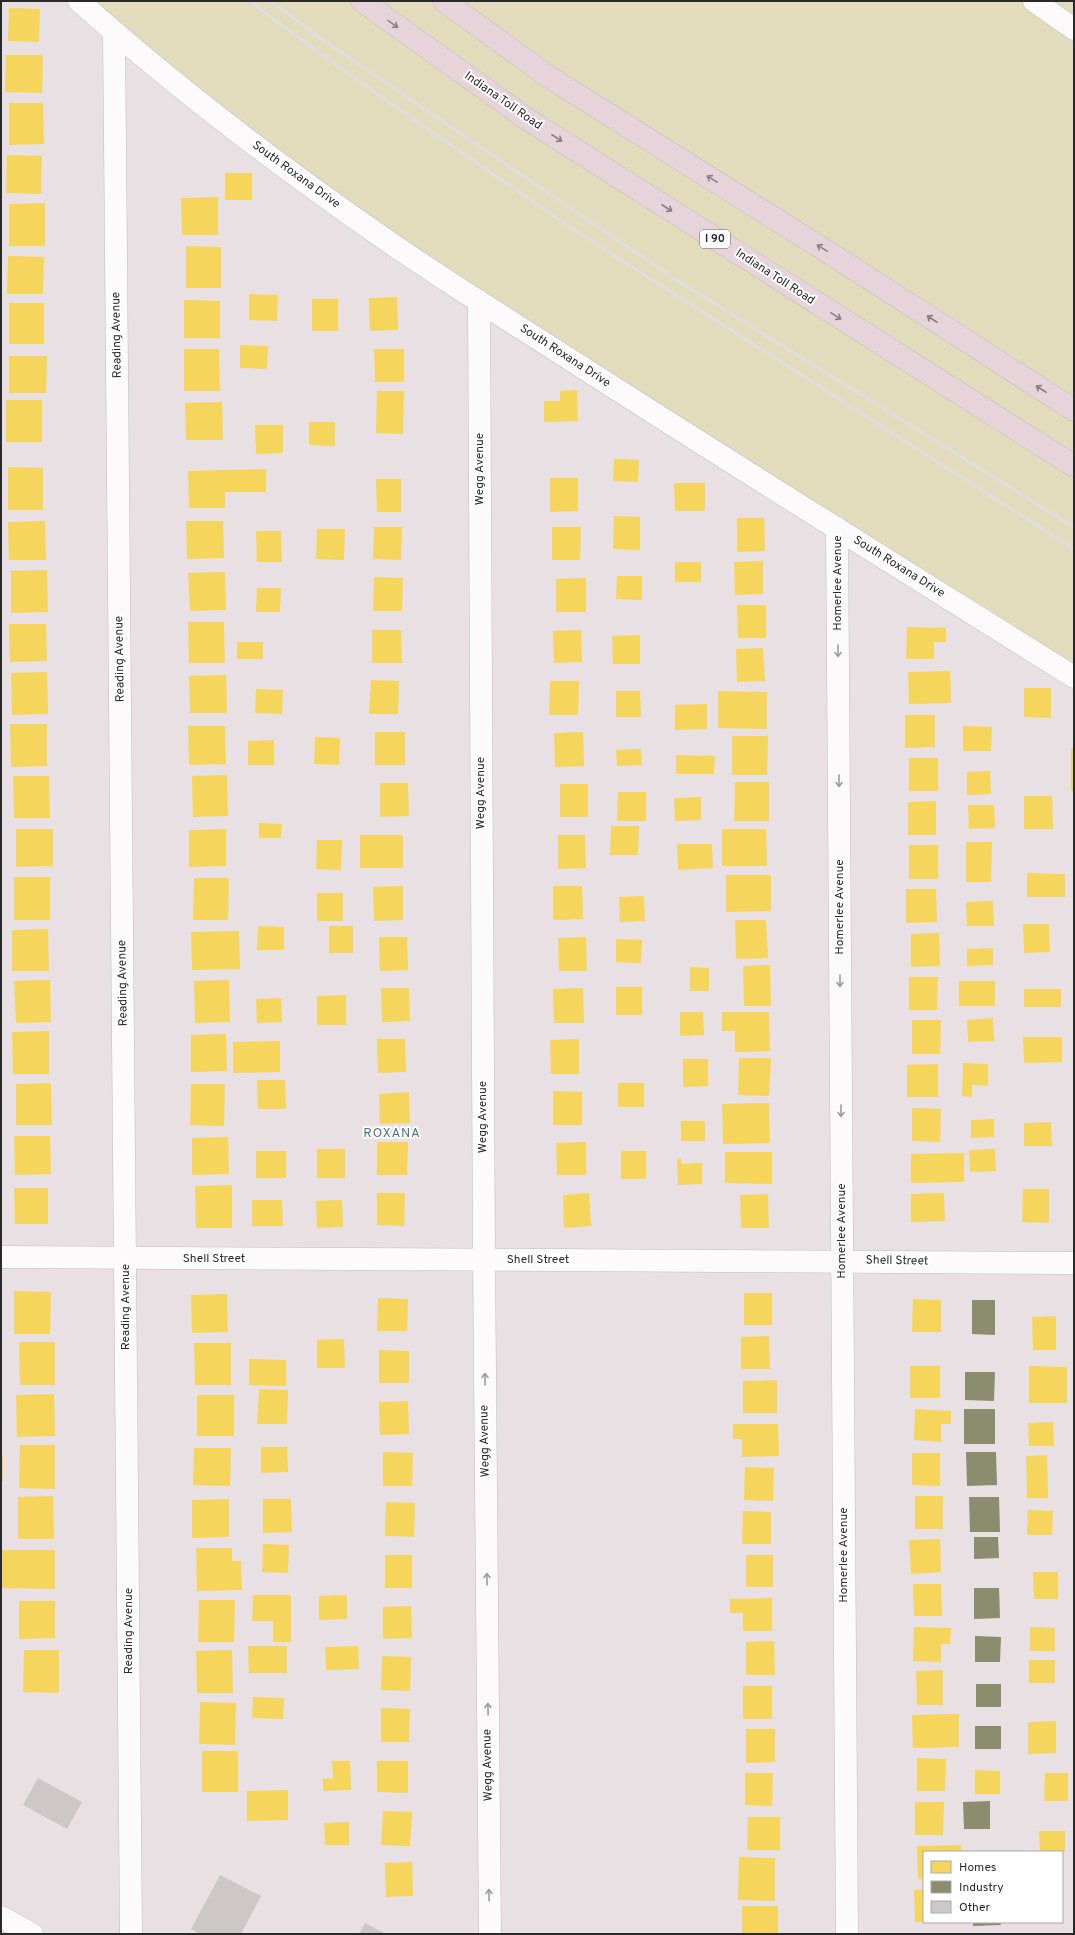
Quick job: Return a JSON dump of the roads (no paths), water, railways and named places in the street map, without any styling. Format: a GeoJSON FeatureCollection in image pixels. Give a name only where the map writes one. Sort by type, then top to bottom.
{"type":"FeatureCollection","features":[{"type":"Feature","properties":{"kind":"highway","name":"Indiana Toll Road"},"geometry":{"type":"LineString","coordinates":[[362,1],[527,119],[1074,466]]}},
{"type":"Feature","properties":{"kind":"highway"},"geometry":{"type":"LineString","coordinates":[[444,1],[549,77],[831,254],[1074,410]]}},
{"type":"Feature","properties":{"kind":"street","name":"South Roxana Drive"},"geometry":{"type":"LineString","coordinates":[[79,1],[114,32],[209,110],[295,175],[391,243],[656,415],[1074,678]]}},
{"type":"Feature","properties":{"kind":"street"},"geometry":{"type":"LineString","coordinates":[[1034,1],[1074,30]]}},
{"type":"Feature","properties":{"kind":"street","name":"Reading Avenue"},"geometry":{"type":"LineString","coordinates":[[114,32],[131,1934]]}},
{"type":"Feature","properties":{"kind":"street","name":"Wegg Avenue"},"geometry":{"type":"LineString","coordinates":[[479,301],[484,1259],[490,1934]]}},
{"type":"Feature","properties":{"kind":"street","name":"Homerlee Avenue"},"geometry":{"type":"LineString","coordinates":[[837,528],[847,1934]]}},
{"type":"Feature","properties":{"kind":"street","name":"Shell Street"},"geometry":{"type":"LineString","coordinates":[[1,1257],[1074,1263]]}},
{"type":"Feature","properties":{"kind":"street"},"geometry":{"type":"LineString","coordinates":[[1,1917],[32,1934]]}},
{"type":"Feature","properties":{"kind":"railway"},"geometry":{"type":"LineString","coordinates":[[249,1],[350,75],[568,226],[1074,549]]}},
{"type":"Feature","properties":{"kind":"railway"},"geometry":{"type":"LineString","coordinates":[[271,1],[320,38],[675,279],[1074,527]]}},
{"type":"Feature","properties":{"kind":"district","name":"ROXANA"},"geometry":{"type":"Point","coordinates":[392,1134]}}]}
